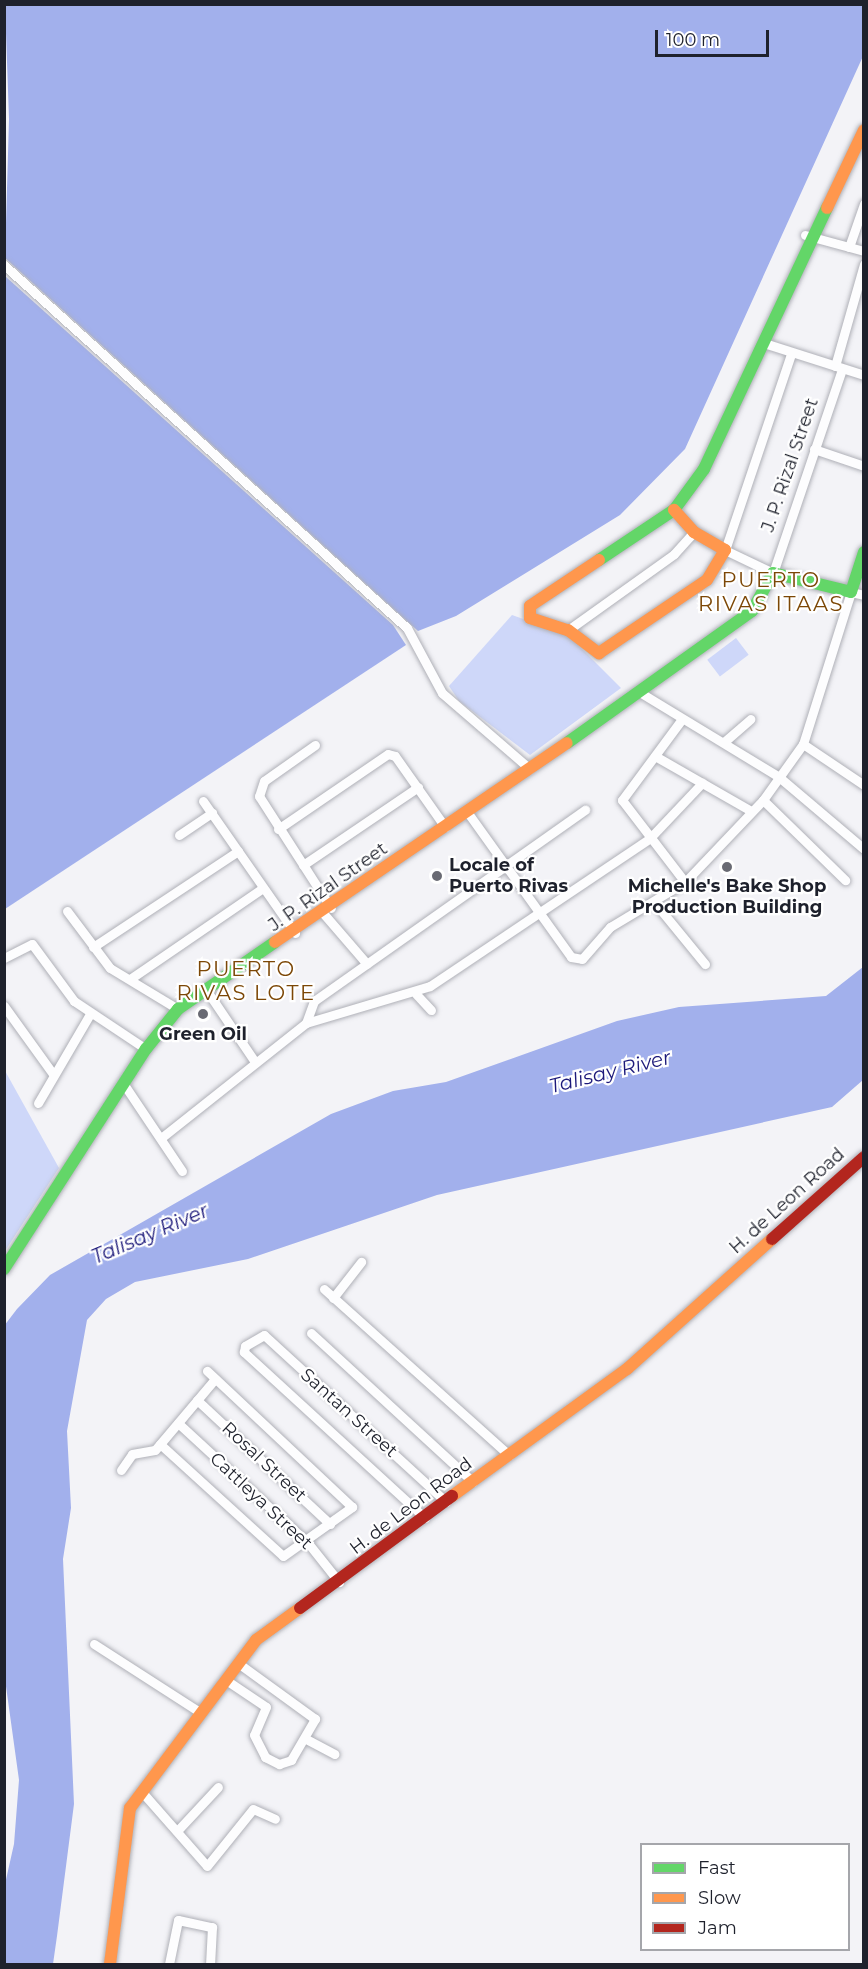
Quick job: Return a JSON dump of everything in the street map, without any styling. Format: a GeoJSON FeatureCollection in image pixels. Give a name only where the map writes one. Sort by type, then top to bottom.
{"type":"FeatureCollection","features":[{"type":"Feature","properties":{"kind":"street"},"geometry":{"type":"LineString","coordinates":[[791,354],[725,550],[707,580],[606,650],[591,652],[568,630],[530,618],[530,606],[674,510],[704,469],[767,344],[810,237],[864,130]]}},
{"type":"Feature","properties":{"kind":"street"},"geometry":{"type":"LineString","coordinates":[[849,247],[864,204]]}},
{"type":"Feature","properties":{"kind":"street"},"geometry":{"type":"LineString","coordinates":[[810,237],[864,250]]}},
{"type":"Feature","properties":{"kind":"street","name":"J. P. Rizal Street"},"geometry":{"type":"LineString","coordinates":[[4,1269],[123,1083],[146,1049],[178,1009],[295,933],[641,693],[752,611],[773,573],[814,449],[839,367],[864,264]]}},
{"type":"Feature","properties":{"kind":"street"},"geometry":{"type":"LineString","coordinates":[[4,265],[407,628],[442,693],[530,769]]}},
{"type":"Feature","properties":{"kind":"street"},"geometry":{"type":"LineString","coordinates":[[767,344],[791,354],[864,375]]}},
{"type":"Feature","properties":{"kind":"street"},"geometry":{"type":"LineString","coordinates":[[814,449],[864,466]]}},
{"type":"Feature","properties":{"kind":"street"},"geometry":{"type":"LineString","coordinates":[[674,510],[694,532],[773,573],[857,594]]}},
{"type":"Feature","properties":{"kind":"street"},"geometry":{"type":"LineString","coordinates":[[568,630],[674,554],[694,532]]}},
{"type":"Feature","properties":{"kind":"street"},"geometry":{"type":"LineString","coordinates":[[468,813],[537,913],[579,961],[610,927],[655,903],[685,882],[763,800],[802,744],[857,594],[864,552]]}},
{"type":"Feature","properties":{"kind":"street"},"geometry":{"type":"LineString","coordinates":[[641,693],[779,777],[862,844]]}},
{"type":"Feature","properties":{"kind":"street"},"geometry":{"type":"LineString","coordinates":[[682,719],[622,800],[685,882]]}},
{"type":"Feature","properties":{"kind":"street"},"geometry":{"type":"LineString","coordinates":[[724,742],[750,719]]}},
{"type":"Feature","properties":{"kind":"street"},"geometry":{"type":"LineString","coordinates":[[802,744],[864,785]]}},
{"type":"Feature","properties":{"kind":"street"},"geometry":{"type":"LineString","coordinates":[[315,745],[259,788],[278,829],[303,865],[327,910],[367,964]]}},
{"type":"Feature","properties":{"kind":"street"},"geometry":{"type":"LineString","coordinates":[[278,829],[388,754],[395,756],[445,827]]}},
{"type":"Feature","properties":{"kind":"street"},"geometry":{"type":"LineString","coordinates":[[655,756],[751,811]]}},
{"type":"Feature","properties":{"kind":"street"},"geometry":{"type":"LineString","coordinates":[[160,1138],[306,1023],[416,994],[650,838],[702,783]]}},
{"type":"Feature","properties":{"kind":"street"},"geometry":{"type":"LineString","coordinates":[[303,865],[418,788]]}},
{"type":"Feature","properties":{"kind":"street"},"geometry":{"type":"LineString","coordinates":[[763,800],[845,880]]}},
{"type":"Feature","properties":{"kind":"street"},"geometry":{"type":"LineString","coordinates":[[203,801],[295,933]]}},
{"type":"Feature","properties":{"kind":"street"},"geometry":{"type":"LineString","coordinates":[[306,1023],[314,1001],[506,868],[585,810]]}},
{"type":"Feature","properties":{"kind":"street"},"geometry":{"type":"LineString","coordinates":[[179,835],[212,813]]}},
{"type":"Feature","properties":{"kind":"street"},"geometry":{"type":"LineString","coordinates":[[93,947],[238,851]]}},
{"type":"Feature","properties":{"kind":"street"},"geometry":{"type":"LineString","coordinates":[[130,980],[264,888]]}},
{"type":"Feature","properties":{"kind":"street"},"geometry":{"type":"LineString","coordinates":[[655,903],[705,964]]}},
{"type":"Feature","properties":{"kind":"street"},"geometry":{"type":"LineString","coordinates":[[67,911],[110,968],[178,1009]]}},
{"type":"Feature","properties":{"kind":"street"},"geometry":{"type":"LineString","coordinates":[[4,958],[32,944],[58,983],[90,1014],[146,1049]]}},
{"type":"Feature","properties":{"kind":"street"},"geometry":{"type":"LineString","coordinates":[[207,991],[255,1062]]}},
{"type":"Feature","properties":{"kind":"street"},"geometry":{"type":"LineString","coordinates":[[416,994],[430,1010]]}},
{"type":"Feature","properties":{"kind":"street"},"geometry":{"type":"LineString","coordinates":[[4,1006],[53,1074]]}},
{"type":"Feature","properties":{"kind":"street"},"geometry":{"type":"LineString","coordinates":[[38,1103],[90,1014]]}},
{"type":"Feature","properties":{"kind":"street"},"geometry":{"type":"LineString","coordinates":[[123,1083],[182,1171]]}},
{"type":"Feature","properties":{"kind":"street","name":"H. de Leon Road"},"geometry":{"type":"LineString","coordinates":[[110,1965],[125,1830],[142,1792],[256,1640],[339,1582],[627,1369],[864,1157]]}},
{"type":"Feature","properties":{"kind":"street"},"geometry":{"type":"LineString","coordinates":[[333,1298],[361,1262]]}},
{"type":"Feature","properties":{"kind":"street"},"geometry":{"type":"LineString","coordinates":[[324,1289],[509,1455]]}},
{"type":"Feature","properties":{"kind":"street"},"geometry":{"type":"LineString","coordinates":[[311,1333],[473,1482]]}},
{"type":"Feature","properties":{"kind":"street","name":"Santan Street"},"geometry":{"type":"LineString","coordinates":[[425,1518],[243,1352],[251,1342],[264,1335],[446,1502]]}},
{"type":"Feature","properties":{"kind":"street"},"geometry":{"type":"LineString","coordinates":[[160,1444],[283,1556],[308,1543],[351,1506],[207,1371]]}},
{"type":"Feature","properties":{"kind":"street"},"geometry":{"type":"LineString","coordinates":[[121,1470],[132,1454],[153,1451],[215,1379]]}},
{"type":"Feature","properties":{"kind":"street","name":"Rosal Street"},"geometry":{"type":"LineString","coordinates":[[197,1400],[330,1524]]}},
{"type":"Feature","properties":{"kind":"street","name":"Cattleya Street"},"geometry":{"type":"LineString","coordinates":[[178,1423],[308,1543],[339,1582]]}},
{"type":"Feature","properties":{"kind":"street"},"geometry":{"type":"LineString","coordinates":[[94,1644],[201,1713]]}},
{"type":"Feature","properties":{"kind":"street"},"geometry":{"type":"LineString","coordinates":[[238,1663],[278,1690],[315,1719],[308,1740],[291,1760],[272,1762],[254,1735],[266,1707],[278,1690]]}},
{"type":"Feature","properties":{"kind":"street"},"geometry":{"type":"LineString","coordinates":[[226,1680],[266,1707]]}},
{"type":"Feature","properties":{"kind":"street"},"geometry":{"type":"LineString","coordinates":[[308,1740],[334,1754]]}},
{"type":"Feature","properties":{"kind":"street"},"geometry":{"type":"LineString","coordinates":[[177,1830],[218,1787]]}},
{"type":"Feature","properties":{"kind":"street"},"geometry":{"type":"LineString","coordinates":[[142,1792],[209,1866],[253,1809],[275,1819]]}},
{"type":"Feature","properties":{"kind":"street"},"geometry":{"type":"LineString","coordinates":[[169,1965],[178,1920],[212,1927],[210,1965]]}},
{"type":"Feature","properties":{"kind":"shaded area"},"geometry":{"type":"Polygon","coordinates":[[[512,615],[568,635],[621,688],[530,755],[459,701],[449,686],[512,615]]]}},
{"type":"Feature","properties":{"kind":"shaded area"},"geometry":{"type":"Polygon","coordinates":[[[736,638],[749,655],[720,676],[707,660],[736,638]]]}},
{"type":"Feature","properties":{"kind":"shaded area"},"geometry":{"type":"Polygon","coordinates":[[[4,1069],[59,1168],[5,1251],[4,1251],[4,1069]]]}},
{"type":"Feature","properties":{"kind":"water"},"geometry":{"type":"Polygon","coordinates":[[[5,5],[863,5],[864,54],[685,449],[620,515],[456,616],[418,631],[5,258],[9,119],[5,5]]]}},
{"type":"Feature","properties":{"kind":"water"},"geometry":{"type":"Polygon","coordinates":[[[5,276],[393,625],[406,645],[5,909],[5,276]]]}},
{"type":"Feature","properties":{"kind":"water","name":"Talisay River"},"geometry":{"type":"Polygon","coordinates":[[[863,967],[863,1080],[832,1107],[437,1195],[248,1259],[135,1282],[106,1299],[87,1320],[67,1431],[71,1508],[63,1559],[74,1804],[53,1964],[5,1964],[5,1884],[14,1844],[19,1780],[4,1672],[4,1326],[17,1309],[50,1275],[331,1114],[393,1091],[446,1082],[617,1021],[679,1007],[826,996],[863,967]]]}},
{"type":"Feature","properties":{"kind":"traffic: fast"},"geometry":{"type":"LineString","coordinates":[[599,560],[674,510],[704,469],[827,208]]}},
{"type":"Feature","properties":{"kind":"traffic: fast"},"geometry":{"type":"LineString","coordinates":[[567,743],[752,611],[773,573],[851,592],[864,552]]}},
{"type":"Feature","properties":{"kind":"traffic: fast"},"geometry":{"type":"LineString","coordinates":[[4,1269],[146,1049],[178,1009],[275,942]]}},
{"type":"Feature","properties":{"kind":"traffic: slow"},"geometry":{"type":"LineString","coordinates":[[827,208],[864,130]]}},
{"type":"Feature","properties":{"kind":"traffic: slow"},"geometry":{"type":"LineString","coordinates":[[599,560],[530,606],[530,618],[568,630],[599,653],[707,580],[725,550],[694,532],[674,510]]}},
{"type":"Feature","properties":{"kind":"traffic: slow"},"geometry":{"type":"LineString","coordinates":[[275,942],[567,743]]}},
{"type":"Feature","properties":{"kind":"traffic: slow"},"geometry":{"type":"LineString","coordinates":[[452,1496],[627,1369],[772,1239]]}},
{"type":"Feature","properties":{"kind":"traffic: slow"},"geometry":{"type":"LineString","coordinates":[[110,1964],[130,1808],[256,1640],[300,1608]]}},
{"type":"Feature","properties":{"kind":"traffic: jam"},"geometry":{"type":"LineString","coordinates":[[772,1239],[864,1157]]}},
{"type":"Feature","properties":{"kind":"traffic: jam"},"geometry":{"type":"LineString","coordinates":[[300,1608],[452,1496]]}},
{"type":"Feature","properties":{"kind":"place","name":"Michelle's Bake Shop Production Building"},"geometry":{"type":"Point","coordinates":[727,867]}},
{"type":"Feature","properties":{"kind":"place","name":"Locale of Puerto Rivas"},"geometry":{"type":"Point","coordinates":[437,876]}},
{"type":"Feature","properties":{"kind":"place","name":"Green Oil"},"geometry":{"type":"Point","coordinates":[203,1014]}},
{"type":"Feature","properties":{"kind":"district","name":"PUERTO RIVAS ITAAS"},"geometry":{"type":"Point","coordinates":[771,592]}},
{"type":"Feature","properties":{"kind":"district","name":"PUERTO RIVAS LOTE"},"geometry":{"type":"Point","coordinates":[246,981]}}]}
